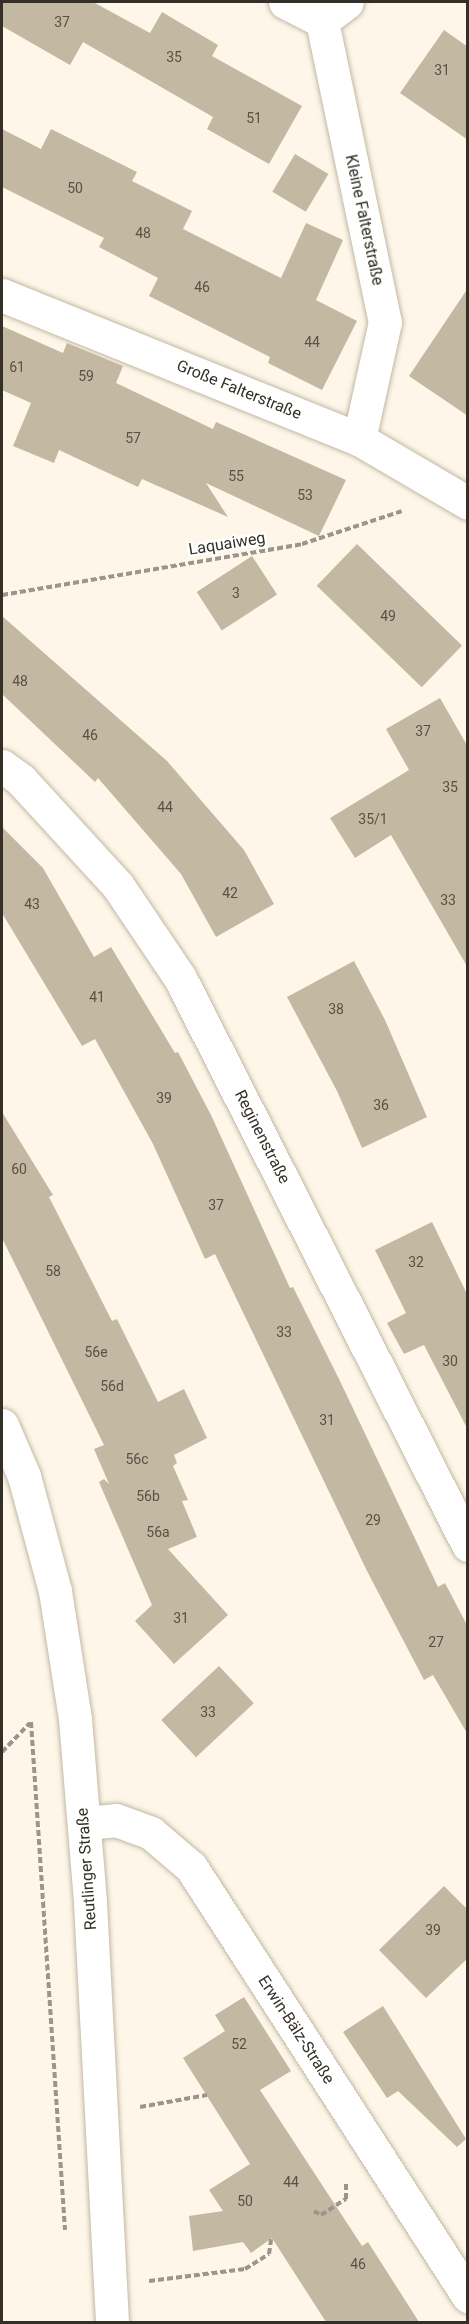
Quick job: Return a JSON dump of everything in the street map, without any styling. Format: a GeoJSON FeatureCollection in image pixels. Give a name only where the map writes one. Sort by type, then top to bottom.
{"type":"FeatureCollection","features":[{"type":"Feature","properties":{"kind":"street"},"geometry":{"type":"LineString","coordinates":[[285,2],[329,8]]}},
{"type":"Feature","properties":{"kind":"street","name":"Kleine Falterstraße"},"geometry":{"type":"LineString","coordinates":[[329,8],[385,322],[359,439]]}},
{"type":"Feature","properties":{"kind":"street","name":"Große Falterstraße"},"geometry":{"type":"LineString","coordinates":[[2,295],[359,439],[460,499]]}},
{"type":"Feature","properties":{"kind":"street","name":"Reginenstraße"},"geometry":{"type":"LineString","coordinates":[[2,766],[21,780],[118,886],[180,978],[468,1545]]}},
{"type":"Feature","properties":{"kind":"street","name":"Reutlinger Straße"},"geometry":{"type":"LineString","coordinates":[[2,1425],[24,1476],[55,1591],[75,1719],[84,1823],[98,2112],[112,2322]]}},
{"type":"Feature","properties":{"kind":"street","name":"Erwin-Bälz-Straße"},"geometry":{"type":"LineString","coordinates":[[84,1823],[116,1820],[151,1833],[190,1867],[468,2296]]}},
{"type":"Feature","properties":{"kind":"path","name":"Laquaiweg"},"geometry":{"type":"LineString","coordinates":[[2,595],[302,544],[460,499]]}},
{"type":"Feature","properties":{"kind":"path"},"geometry":{"type":"LineString","coordinates":[[31,1722],[66,2242]]}},
{"type":"Feature","properties":{"kind":"path"},"geometry":{"type":"LineString","coordinates":[[98,2112],[207,2095]]}},
{"type":"Feature","properties":{"kind":"path"},"geometry":{"type":"LineString","coordinates":[[314,2211],[321,2215],[346,2199],[346,2175]]}},
{"type":"Feature","properties":{"kind":"path"},"geometry":{"type":"LineString","coordinates":[[110,2286],[244,2269],[269,2254],[270,2239]]}},
{"type":"Feature","properties":{"kind":"building"},"geometry":{"type":"Polygon","coordinates":[[[2,2],[93,2],[150,33],[162,12],[218,45],[212,56],[302,106],[269,164],[207,129],[213,117],[83,42],[70,65],[2,26],[2,2]]]}},
{"type":"Feature","properties":{"kind":"building"},"geometry":{"type":"Polygon","coordinates":[[[444,30],[468,47],[468,140],[400,93],[444,30]]]}},
{"type":"Feature","properties":{"kind":"building"},"geometry":{"type":"Polygon","coordinates":[[[2,129],[41,149],[51,129],[137,172],[132,181],[192,211],[183,229],[281,278],[306,223],[343,240],[316,300],[357,321],[322,390],[268,363],[270,357],[149,296],[158,278],[99,247],[104,238],[2,187],[2,129]]]}},
{"type":"Feature","properties":{"kind":"building"},"geometry":{"type":"Polygon","coordinates":[[[295,154],[328,174],[306,212],[272,192],[295,154]]]}},
{"type":"Feature","properties":{"kind":"building"},"geometry":{"type":"Polygon","coordinates":[[[468,288],[468,416],[409,376],[468,288]]]}},
{"type":"Feature","properties":{"kind":"building"},"geometry":{"type":"Polygon","coordinates":[[[2,326],[63,353],[67,343],[123,366],[116,383],[213,429],[216,422],[346,480],[319,536],[206,483],[228,517],[142,479],[138,487],[59,450],[54,463],[13,446],[31,403],[2,390],[2,326]]]}},
{"type":"Feature","properties":{"kind":"building"},"geometry":{"type":"Polygon","coordinates":[[[357,544],[462,645],[422,687],[317,586],[357,544]]]}},
{"type":"Feature","properties":{"kind":"building"},"geometry":{"type":"Polygon","coordinates":[[[252,556],[277,595],[222,631],[197,592],[252,556]]]}},
{"type":"Feature","properties":{"kind":"building"},"geometry":{"type":"Polygon","coordinates":[[[2,616],[167,761],[244,850],[274,904],[216,937],[181,874],[98,778],[95,782],[2,694],[2,616]]]}},
{"type":"Feature","properties":{"kind":"building"},"geometry":{"type":"Polygon","coordinates":[[[440,698],[468,747],[468,968],[391,835],[355,858],[330,818],[409,770],[386,729],[440,698]]]}},
{"type":"Feature","properties":{"kind":"building"},"geometry":{"type":"Polygon","coordinates":[[[2,827],[43,868],[94,957],[111,947],[175,1053],[178,1052],[211,1115],[290,1288],[293,1287],[339,1379],[438,1587],[445,1583],[468,1627],[468,1735],[433,1675],[424,1680],[367,1571],[215,1254],[205,1259],[153,1144],[95,1039],[82,1046],[2,913],[2,827]]]}},
{"type":"Feature","properties":{"kind":"building"},"geometry":{"type":"Polygon","coordinates":[[[354,961],[385,1020],[427,1117],[362,1148],[337,1091],[287,997],[354,961]]]}},
{"type":"Feature","properties":{"kind":"building"},"geometry":{"type":"Polygon","coordinates":[[[2,1112],[53,1195],[49,1197],[112,1321],[117,1319],[158,1402],[184,1389],[207,1438],[174,1455],[177,1463],[173,1466],[188,1500],[182,1501],[197,1537],[168,1549],[228,1615],[174,1664],[135,1621],[152,1605],[99,1482],[104,1479],[109,1484],[94,1449],[104,1445],[2,1238],[2,1112]]]}},
{"type":"Feature","properties":{"kind":"building"},"geometry":{"type":"Polygon","coordinates":[[[432,1222],[468,1296],[468,1430],[424,1345],[404,1354],[387,1323],[406,1313],[375,1250],[432,1222]]]}},
{"type":"Feature","properties":{"kind":"building"},"geometry":{"type":"Polygon","coordinates":[[[219,1666],[254,1703],[196,1757],[161,1720],[219,1666]]]}},
{"type":"Feature","properties":{"kind":"building"},"geometry":{"type":"Polygon","coordinates":[[[444,1886],[468,1910],[468,1958],[426,1998],[379,1950],[444,1886]]]}},
{"type":"Feature","properties":{"kind":"building"},"geometry":{"type":"Polygon","coordinates":[[[244,1997],[291,2071],[260,2090],[362,2246],[368,2242],[419,2322],[326,2322],[272,2238],[251,2253],[243,2242],[193,2251],[189,2216],[223,2211],[209,2190],[250,2164],[183,2058],[225,2031],[215,2015],[244,1997]]]}},
{"type":"Feature","properties":{"kind":"building"},"geometry":{"type":"Polygon","coordinates":[[[383,2006],[466,2139],[457,2147],[398,2091],[387,2098],[343,2032],[383,2006]]]}}]}
